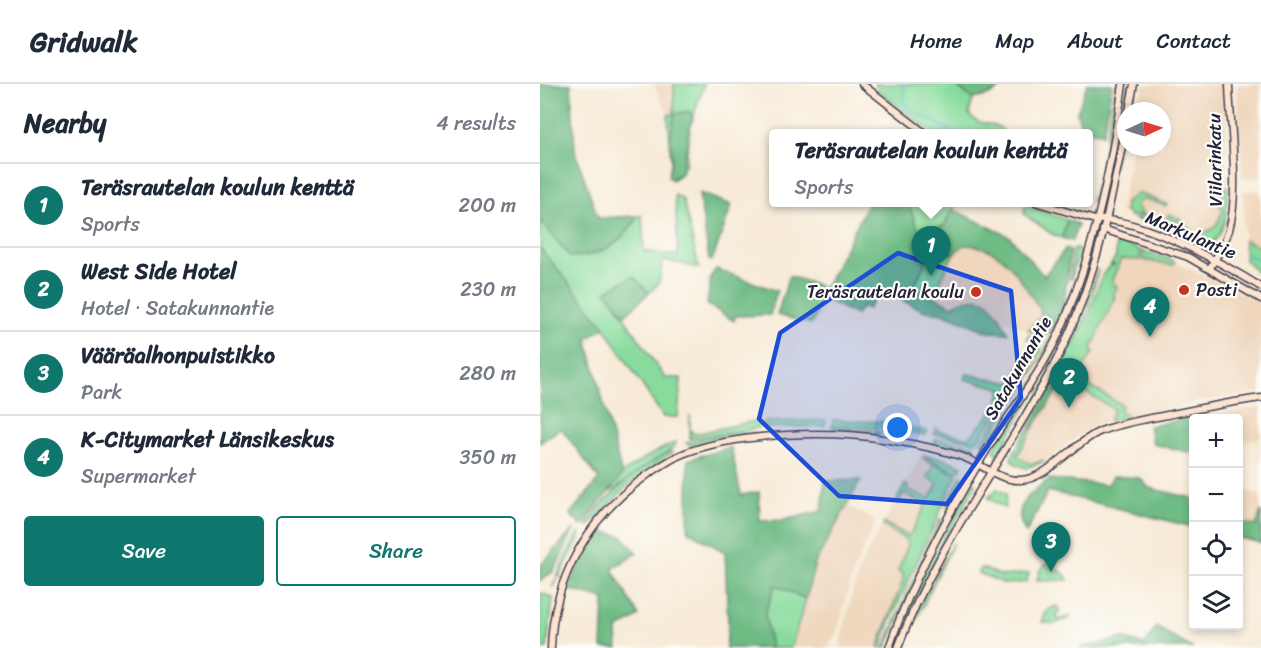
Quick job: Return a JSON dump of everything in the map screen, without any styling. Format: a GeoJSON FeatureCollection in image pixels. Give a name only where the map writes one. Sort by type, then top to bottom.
{"type":"FeatureCollection","features":[{"type":"Feature","properties":{"kind":"main road"},"geometry":{"type":"LineString","coordinates":[[862,84],[920,129]]}},
{"type":"Feature","properties":{"kind":"main road","name":"Satakunnantie"},"geometry":{"type":"LineString","coordinates":[[889,648],[922,573],[978,464],[1044,362],[1059,332],[1076,288],[1095,220],[1123,84]]}},
{"type":"Feature","properties":{"kind":"main road"},"geometry":{"type":"LineString","coordinates":[[1131,102],[1134,84]]}},
{"type":"Feature","properties":{"kind":"main road","name":"Viilarinkatu"},"geometry":{"type":"LineString","coordinates":[[1210,268],[1228,232],[1232,201],[1228,84]]}},
{"type":"Feature","properties":{"kind":"main road","name":"Satakunnantie"},"geometry":{"type":"LineString","coordinates":[[898,648],[932,572],[1042,386],[1068,335],[1090,277],[1120,156]]}},
{"type":"Feature","properties":{"kind":"main road"},"geometry":{"type":"LineString","coordinates":[[1052,207],[1095,220],[1106,219]]}},
{"type":"Feature","properties":{"kind":"main road","name":"Markulantie"},"geometry":{"type":"LineString","coordinates":[[1106,219],[1162,236],[1215,259],[1261,287]]}},
{"type":"Feature","properties":{"kind":"main road"},"geometry":{"type":"LineString","coordinates":[[1095,220],[1103,229]]}},
{"type":"Feature","properties":{"kind":"main road","name":"Markulantie"},"geometry":{"type":"LineString","coordinates":[[1103,229],[1179,253],[1210,268],[1261,299]]}},
{"type":"Feature","properties":{"kind":"main road"},"geometry":{"type":"LineString","coordinates":[[551,648],[559,593],[575,553],[587,535],[606,511],[629,489],[684,453],[731,441],[761,438],[856,436],[956,455],[1011,480],[1028,479],[1045,470],[1084,439],[1108,428],[1200,408],[1261,398]]}},
{"type":"Feature","properties":{"kind":"highlighted area"},"geometry":{"type":"Polygon","coordinates":[[[898,253],[1011,291],[1021,398],[947,504],[839,496],[759,419],[780,333],[898,253]]]}},
{"type":"Feature","properties":{"kind":"shaded area"},"geometry":{"type":"Polygon","coordinates":[[[654,84],[705,84],[694,113],[668,115],[654,84]]]}},
{"type":"Feature","properties":{"kind":"shaded area"},"geometry":{"type":"Polygon","coordinates":[[[1143,84],[1223,84],[1227,191],[1220,231],[1212,243],[1120,212],[1130,156],[1171,156],[1171,102],[1140,102],[1143,84]]]}},
{"type":"Feature","properties":{"kind":"shaded area"},"geometry":{"type":"Polygon","coordinates":[[[1237,84],[1261,84],[1261,178],[1242,178],[1237,84]]]}},
{"type":"Feature","properties":{"kind":"shaded area"},"geometry":{"type":"Polygon","coordinates":[[[1243,191],[1261,191],[1261,247],[1244,240],[1243,191]]]}},
{"type":"Feature","properties":{"kind":"shaded area"},"geometry":{"type":"Polygon","coordinates":[[[1116,242],[1174,261],[1261,303],[1261,393],[1198,401],[1163,412],[1121,420],[1120,418],[1097,425],[1077,436],[1044,463],[1023,468],[1012,459],[1089,314],[1103,274],[1116,257],[1116,242]]]}},
{"type":"Feature","properties":{"kind":"shaded area","name":"Teräsrautelan koulu"},"geometry":{"type":"Polygon","coordinates":[[[933,245],[978,245],[994,250],[1007,262],[1040,309],[1041,316],[1028,330],[1001,319],[995,306],[962,300],[952,306],[937,301],[933,296],[933,245]]]}},
{"type":"Feature","properties":{"kind":"shaded area"},"geometry":{"type":"Polygon","coordinates":[[[1261,407],[1261,438],[1243,441],[1243,414],[1214,414],[1261,407]]]}},
{"type":"Feature","properties":{"kind":"shaded area"},"geometry":{"type":"Polygon","coordinates":[[[920,457],[945,471],[928,501],[879,648],[839,648],[854,586],[865,557],[920,457]]]}},
{"type":"Feature","properties":{"kind":"shaded area"},"geometry":{"type":"Polygon","coordinates":[[[1243,489],[1261,496],[1261,511],[1256,526],[1243,523],[1243,489]]]}},
{"type":"Feature","properties":{"kind":"shaded area"},"geometry":{"type":"Polygon","coordinates":[[[847,505],[874,520],[874,526],[854,569],[835,639],[832,638],[830,648],[791,648],[795,629],[799,629],[815,563],[847,505]]]}},
{"type":"Feature","properties":{"kind":"green space"},"geometry":{"type":"Polygon","coordinates":[[[540,84],[571,84],[575,151],[598,218],[635,216],[636,221],[622,237],[608,248],[591,255],[570,257],[540,220],[540,84]]]}},
{"type":"Feature","properties":{"kind":"green space"},"geometry":{"type":"Polygon","coordinates":[[[674,84],[704,84],[690,127],[686,163],[681,174],[672,180],[668,115],[674,114],[674,84]]]}},
{"type":"Feature","properties":{"kind":"green space"},"geometry":{"type":"Polygon","coordinates":[[[875,84],[953,84],[973,99],[969,114],[972,118],[1001,129],[927,129],[879,91],[875,84]]]}},
{"type":"Feature","properties":{"kind":"green space"},"geometry":{"type":"Polygon","coordinates":[[[953,84],[1002,84],[1001,88],[987,96],[973,99],[953,84]]]}},
{"type":"Feature","properties":{"kind":"green space"},"geometry":{"type":"Polygon","coordinates":[[[1087,84],[1112,84],[1103,134],[1093,131],[1093,129],[1082,128],[1077,113],[1087,84]]]}},
{"type":"Feature","properties":{"kind":"green space"},"geometry":{"type":"Polygon","coordinates":[[[1116,84],[1120,84],[1096,203],[1093,202],[1093,195],[1099,177],[1116,84]]]}},
{"type":"Feature","properties":{"kind":"green space"},"geometry":{"type":"Polygon","coordinates":[[[1127,84],[1131,84],[1127,102],[1124,102],[1127,84]]]}},
{"type":"Feature","properties":{"kind":"green space"},"geometry":{"type":"Polygon","coordinates":[[[688,111],[693,114],[681,173],[671,179],[668,177],[672,158],[670,144],[674,114],[688,111]]]}},
{"type":"Feature","properties":{"kind":"green space"},"geometry":{"type":"Polygon","coordinates":[[[1223,187],[1228,187],[1225,218],[1220,233],[1211,244],[1197,238],[1199,234],[1209,231],[1217,223],[1223,209],[1215,201],[1225,190],[1223,187]]]}},
{"type":"Feature","properties":{"kind":"green space"},"geometry":{"type":"Polygon","coordinates":[[[699,193],[732,205],[712,261],[709,260],[699,193]]]}},
{"type":"Feature","properties":{"kind":"green space"},"geometry":{"type":"Polygon","coordinates":[[[1138,193],[1167,204],[1166,206],[1145,199],[1139,201],[1137,205],[1142,214],[1131,217],[1125,212],[1125,203],[1138,193]]]}},
{"type":"Feature","properties":{"kind":"green space"},"geometry":{"type":"Polygon","coordinates":[[[675,195],[683,200],[699,268],[663,260],[659,283],[649,293],[633,277],[607,291],[665,378],[681,378],[678,417],[663,417],[605,328],[540,248],[540,220],[546,228],[636,222],[635,216],[642,216],[644,251],[678,256],[675,195]]]}},
{"type":"Feature","properties":{"kind":"green space"},"geometry":{"type":"Polygon","coordinates":[[[866,207],[910,207],[919,231],[944,226],[952,209],[1009,236],[1044,276],[1066,248],[1070,251],[1064,298],[1056,321],[1050,331],[1042,337],[1028,330],[1041,316],[1040,309],[1018,276],[1001,257],[978,247],[964,245],[953,254],[933,246],[914,287],[952,306],[973,298],[988,302],[1008,333],[989,332],[942,313],[925,311],[880,290],[868,309],[862,306],[856,315],[823,298],[812,324],[777,315],[789,276],[825,288],[866,207]]]}},
{"type":"Feature","properties":{"kind":"green space"},"geometry":{"type":"Polygon","coordinates":[[[910,207],[955,207],[944,226],[919,232],[910,207]]]}},
{"type":"Feature","properties":{"kind":"green space"},"geometry":{"type":"Polygon","coordinates":[[[1031,207],[1067,220],[1062,238],[1052,234],[1024,214],[1024,208],[1031,207]]]}},
{"type":"Feature","properties":{"kind":"green space"},"geometry":{"type":"Polygon","coordinates":[[[1169,214],[1175,217],[1169,228],[1135,219],[1144,215],[1165,222],[1169,214]]]}},
{"type":"Feature","properties":{"kind":"green space"},"geometry":{"type":"Polygon","coordinates":[[[1178,217],[1193,232],[1192,237],[1174,230],[1178,217]]]}},
{"type":"Feature","properties":{"kind":"green space"},"geometry":{"type":"Polygon","coordinates":[[[1067,220],[1078,224],[1072,241],[1062,238],[1067,220]]]}},
{"type":"Feature","properties":{"kind":"green space"},"geometry":{"type":"Polygon","coordinates":[[[1244,240],[1261,247],[1261,276],[1245,260],[1244,240]]]}},
{"type":"Feature","properties":{"kind":"green space"},"geometry":{"type":"Polygon","coordinates":[[[1116,243],[1139,249],[1141,260],[1121,259],[1112,280],[1117,288],[1113,295],[1115,297],[1091,349],[1094,351],[1077,378],[1078,382],[1081,381],[1122,405],[1119,410],[1131,419],[1121,420],[1120,418],[1109,421],[1114,409],[1075,386],[1059,373],[1089,314],[1103,274],[1110,266],[1115,265],[1111,264],[1116,257],[1116,243]]]}},
{"type":"Feature","properties":{"kind":"green space"},"geometry":{"type":"Polygon","coordinates":[[[933,245],[953,254],[933,296],[914,287],[933,245]]]}},
{"type":"Feature","properties":{"kind":"green space"},"geometry":{"type":"Polygon","coordinates":[[[540,248],[605,327],[587,339],[622,475],[581,526],[570,514],[599,479],[561,428],[540,443],[540,248]]]}},
{"type":"Feature","properties":{"kind":"green space"},"geometry":{"type":"Polygon","coordinates":[[[1076,248],[1081,253],[1072,279],[1070,279],[1073,250],[1076,248]]]}},
{"type":"Feature","properties":{"kind":"green space"},"geometry":{"type":"Polygon","coordinates":[[[1142,251],[1175,262],[1172,265],[1144,260],[1142,251]]]}},
{"type":"Feature","properties":{"kind":"green space"},"geometry":{"type":"Polygon","coordinates":[[[1087,263],[1087,279],[1068,329],[998,454],[993,450],[1047,361],[1087,263]]]}},
{"type":"Feature","properties":{"kind":"green space"},"geometry":{"type":"Polygon","coordinates":[[[716,269],[777,291],[770,315],[735,316],[734,321],[707,304],[711,276],[716,269]]]}},
{"type":"Feature","properties":{"kind":"green space"},"geometry":{"type":"Polygon","coordinates":[[[1098,269],[1078,331],[1026,426],[1029,414],[1071,337],[1098,269]]]}},
{"type":"Feature","properties":{"kind":"green space"},"geometry":{"type":"Polygon","coordinates":[[[633,276],[649,293],[625,315],[606,291],[633,276]]]}},
{"type":"Feature","properties":{"kind":"green space"},"geometry":{"type":"Polygon","coordinates":[[[1074,282],[1053,339],[1017,399],[1009,403],[1042,357],[1074,282]]]}},
{"type":"Feature","properties":{"kind":"green space"},"geometry":{"type":"Polygon","coordinates":[[[1029,335],[1038,339],[1041,350],[1005,404],[999,401],[1001,388],[964,379],[967,374],[1011,383],[1036,340],[1027,339],[1029,335]]]}},
{"type":"Feature","properties":{"kind":"green space"},"geometry":{"type":"Polygon","coordinates":[[[1057,377],[1060,386],[1032,430],[1029,428],[1057,377]]]}},
{"type":"Feature","properties":{"kind":"green space"},"geometry":{"type":"Polygon","coordinates":[[[997,406],[1002,407],[976,442],[934,434],[936,428],[938,431],[969,438],[997,406]]]}},
{"type":"Feature","properties":{"kind":"green space"},"geometry":{"type":"Polygon","coordinates":[[[1005,408],[1009,410],[984,445],[981,442],[1005,408]]]}},
{"type":"Feature","properties":{"kind":"green space"},"geometry":{"type":"Polygon","coordinates":[[[1189,418],[1189,452],[1153,444],[1149,426],[1189,418]]]}},
{"type":"Feature","properties":{"kind":"green space"},"geometry":{"type":"Polygon","coordinates":[[[826,420],[825,426],[763,428],[764,422],[826,420]]]}},
{"type":"Feature","properties":{"kind":"green space"},"geometry":{"type":"Polygon","coordinates":[[[833,420],[884,422],[883,428],[832,426],[833,420]]]}},
{"type":"Feature","properties":{"kind":"green space"},"geometry":{"type":"Polygon","coordinates":[[[757,421],[758,428],[690,439],[690,429],[694,434],[757,421]]]}},
{"type":"Feature","properties":{"kind":"green space"},"geometry":{"type":"Polygon","coordinates":[[[890,423],[927,431],[926,435],[889,430],[890,423]]]}},
{"type":"Feature","properties":{"kind":"green space"},"geometry":{"type":"Polygon","coordinates":[[[832,428],[882,432],[880,435],[836,432],[832,428]]]}},
{"type":"Feature","properties":{"kind":"green space"},"geometry":{"type":"Polygon","coordinates":[[[1027,430],[1031,432],[1017,456],[1030,463],[1042,460],[1044,462],[1026,468],[1014,463],[1011,458],[1027,430]]]}},
{"type":"Feature","properties":{"kind":"green space"},"geometry":{"type":"Polygon","coordinates":[[[733,433],[756,433],[693,447],[686,443],[733,433]]]}},
{"type":"Feature","properties":{"kind":"green space"},"geometry":{"type":"Polygon","coordinates":[[[936,439],[974,446],[970,452],[934,444],[936,439]]]}},
{"type":"Feature","properties":{"kind":"green space"},"geometry":{"type":"Polygon","coordinates":[[[676,442],[675,446],[610,492],[612,485],[627,470],[676,442]]]}},
{"type":"Feature","properties":{"kind":"green space"},"geometry":{"type":"Polygon","coordinates":[[[731,447],[741,495],[759,492],[760,521],[784,520],[822,511],[825,481],[861,480],[815,563],[806,599],[775,585],[765,614],[771,648],[726,648],[728,625],[725,552],[688,531],[688,460],[731,447]]]}},
{"type":"Feature","properties":{"kind":"green space"},"geometry":{"type":"Polygon","coordinates":[[[671,451],[672,453],[627,486],[589,526],[586,524],[624,483],[671,451]]]}},
{"type":"Feature","properties":{"kind":"green space"},"geometry":{"type":"Polygon","coordinates":[[[702,455],[718,476],[747,570],[757,587],[754,601],[766,628],[765,614],[775,585],[806,599],[791,648],[752,648],[741,605],[742,594],[733,573],[710,484],[688,463],[688,460],[702,455]]]}},
{"type":"Feature","properties":{"kind":"green space"},"geometry":{"type":"Polygon","coordinates":[[[923,455],[941,458],[962,466],[959,471],[952,471],[923,455]]]}},
{"type":"Feature","properties":{"kind":"green space"},"geometry":{"type":"Polygon","coordinates":[[[921,457],[957,474],[889,624],[881,648],[878,648],[903,580],[903,573],[898,571],[908,545],[907,540],[883,526],[884,523],[909,536],[926,505],[904,493],[899,501],[897,499],[905,484],[908,486],[907,489],[929,499],[938,484],[927,477],[934,466],[921,457]]]}},
{"type":"Feature","properties":{"kind":"green space"},"geometry":{"type":"Polygon","coordinates":[[[961,476],[965,478],[948,508],[946,507],[961,476]]]}},
{"type":"Feature","properties":{"kind":"green space"},"geometry":{"type":"Polygon","coordinates":[[[1113,476],[1140,478],[1149,488],[1189,497],[1189,526],[1048,491],[1026,533],[1021,524],[1021,508],[1024,502],[1049,479],[1107,485],[1113,476]]]}},
{"type":"Feature","properties":{"kind":"green space"},"geometry":{"type":"Polygon","coordinates":[[[971,482],[976,484],[918,594],[895,648],[892,648],[915,593],[971,482]]]}},
{"type":"Feature","properties":{"kind":"green space"},"geometry":{"type":"Polygon","coordinates":[[[997,489],[1006,494],[1005,508],[988,498],[997,489]]]}},
{"type":"Feature","properties":{"kind":"green space"},"geometry":{"type":"Polygon","coordinates":[[[1261,511],[1261,543],[1243,539],[1243,523],[1256,526],[1261,511]]]}},
{"type":"Feature","properties":{"kind":"green space"},"geometry":{"type":"Polygon","coordinates":[[[940,519],[942,520],[937,535],[886,648],[884,648],[940,519]]]}},
{"type":"Feature","properties":{"kind":"green space"},"geometry":{"type":"Polygon","coordinates":[[[574,529],[554,571],[540,581],[540,566],[574,529]]]}},
{"type":"Feature","properties":{"kind":"green space"},"geometry":{"type":"Polygon","coordinates":[[[604,532],[622,536],[637,553],[612,569],[639,616],[617,630],[618,648],[602,648],[604,599],[567,589],[589,546],[604,532]]]}},
{"type":"Feature","properties":{"kind":"green space"},"geometry":{"type":"Polygon","coordinates":[[[579,533],[580,538],[553,588],[566,555],[579,533]]]}},
{"type":"Feature","properties":{"kind":"green space"},"geometry":{"type":"Polygon","coordinates":[[[953,543],[903,648],[901,648],[921,602],[953,543]]]}},
{"type":"Feature","properties":{"kind":"green space"},"geometry":{"type":"Polygon","coordinates":[[[1046,564],[1065,574],[1068,580],[1037,581],[1040,570],[1046,564]]]}},
{"type":"Feature","properties":{"kind":"green space"},"geometry":{"type":"Polygon","coordinates":[[[982,568],[1002,576],[1029,573],[1026,582],[1005,584],[978,573],[982,568]]]}},
{"type":"Feature","properties":{"kind":"green space"},"geometry":{"type":"Polygon","coordinates":[[[541,593],[553,598],[547,648],[540,648],[541,593]]]}},
{"type":"Feature","properties":{"kind":"green space"},"geometry":{"type":"Polygon","coordinates":[[[1057,606],[1060,612],[1056,614],[1058,620],[1070,616],[1070,618],[1054,624],[1042,622],[1048,609],[1057,606]]]}},
{"type":"Feature","properties":{"kind":"green space"},"geometry":{"type":"Polygon","coordinates":[[[1156,627],[1192,648],[1079,648],[1123,638],[1145,645],[1156,627]]]}},
{"type":"Feature","properties":{"kind":"waterway"},"geometry":{"type":"LineString","coordinates":[[905,84],[903,101],[908,108],[948,129]]}},
{"type":"Feature","properties":{"kind":"waterway"},"geometry":{"type":"LineString","coordinates":[[1247,254],[1261,262]]}},
{"type":"Feature","properties":{"kind":"place","name":"Teräsrautelan koulun kenttä"},"geometry":{"type":"Point","coordinates":[931,276]}},
{"type":"Feature","properties":{"kind":"place","name":"Posti"},"geometry":{"type":"Point","coordinates":[1184,290]}},
{"type":"Feature","properties":{"kind":"place","name":"Teräsrautelan koulu"},"geometry":{"type":"Point","coordinates":[976,292]}},
{"type":"Feature","properties":{"kind":"place","name":"K-Citymarket Länsikeskus"},"geometry":{"type":"Point","coordinates":[1150,337]}},
{"type":"Feature","properties":{"kind":"place","name":"West Side Hotel"},"geometry":{"type":"Point","coordinates":[1069,408]}},
{"type":"Feature","properties":{"kind":"place","name":"Vääräalhonpuistikko"},"geometry":{"type":"Point","coordinates":[1051,572]}}]}
